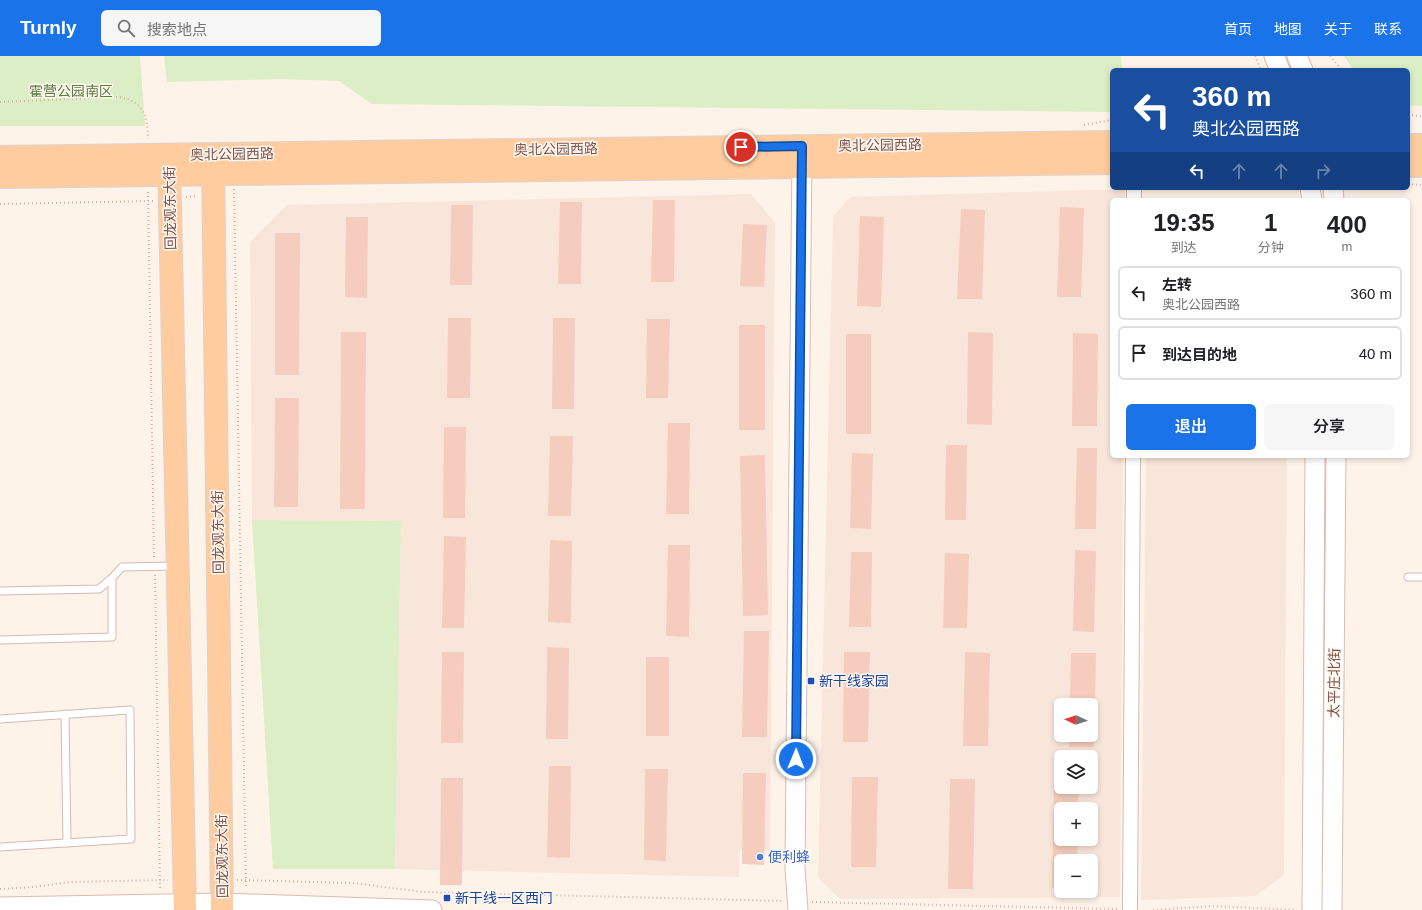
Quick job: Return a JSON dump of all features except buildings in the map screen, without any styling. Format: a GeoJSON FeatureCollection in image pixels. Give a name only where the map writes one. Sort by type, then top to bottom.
{"type":"FeatureCollection","features":[{"type":"Feature","properties":{"kind":"main road","name":"奥北公园西路"},"geometry":{"type":"LineString","coordinates":[[0,157],[169,165],[213,174],[802,156],[1110,142]]}},
{"type":"Feature","properties":{"kind":"main road"},"geometry":{"type":"LineString","coordinates":[[1410,145],[1422,145]]}},
{"type":"Feature","properties":{"kind":"main road","name":"奥北公园西路"},"geometry":{"type":"LineString","coordinates":[[802,156],[1110,163]]}},
{"type":"Feature","properties":{"kind":"main road","name":"奥北公园西路"},"geometry":{"type":"LineString","coordinates":[[0,178],[169,165]]}},
{"type":"Feature","properties":{"kind":"main road","name":"回龙观东大街"},"geometry":{"type":"LineString","coordinates":[[169,165],[184,907]]}},
{"type":"Feature","properties":{"kind":"main road"},"geometry":{"type":"LineString","coordinates":[[1410,166],[1422,166]]}},
{"type":"Feature","properties":{"kind":"main road","name":"回龙观东大街"},"geometry":{"type":"LineString","coordinates":[[213,174],[222,907]]}},
{"type":"Feature","properties":{"kind":"street"},"geometry":{"type":"LineString","coordinates":[[1274,56],[1279,68]]}},
{"type":"Feature","properties":{"kind":"street"},"geometry":{"type":"LineString","coordinates":[[1297,56],[1302,68]]}},
{"type":"Feature","properties":{"kind":"street"},"geometry":{"type":"LineString","coordinates":[[798,910],[795,868],[802,156]]}},
{"type":"Feature","properties":{"kind":"street"},"geometry":{"type":"LineString","coordinates":[[1130,910],[1133,458]]}},
{"type":"Feature","properties":{"kind":"street","name":"太平庄北街"},"geometry":{"type":"LineString","coordinates":[[1312,910],[1315,458]]}},
{"type":"Feature","properties":{"kind":"street","name":"太平庄北街"},"geometry":{"type":"LineString","coordinates":[[1332,910],[1336,458]]}},
{"type":"Feature","properties":{"kind":"street"},"geometry":{"type":"LineString","coordinates":[[0,907],[160,904],[184,907],[222,907],[246,904],[432,910]]}},
{"type":"Feature","properties":{"kind":"lane"},"geometry":{"type":"LineString","coordinates":[[0,591],[99,589],[122,568],[178,566]]}},
{"type":"Feature","properties":{"kind":"lane"},"geometry":{"type":"LineString","coordinates":[[1408,577],[1422,577]]}},
{"type":"Feature","properties":{"kind":"lane"},"geometry":{"type":"LineString","coordinates":[[0,640],[112,636],[112,578]]}},
{"type":"Feature","properties":{"kind":"lane"},"geometry":{"type":"LineString","coordinates":[[0,719],[130,710],[131,839],[0,847]]}},
{"type":"Feature","properties":{"kind":"lane"},"geometry":{"type":"LineString","coordinates":[[65,714],[67,843]]}},
{"type":"Feature","properties":{"kind":"path"},"geometry":{"type":"LineString","coordinates":[[1255,56],[1260,68]]}},
{"type":"Feature","properties":{"kind":"path"},"geometry":{"type":"LineString","coordinates":[[1330,56],[1340,68]]}},
{"type":"Feature","properties":{"kind":"path"},"geometry":{"type":"LineString","coordinates":[[0,102],[118,97],[130,99],[140,107],[146,116],[148,138]]}},
{"type":"Feature","properties":{"kind":"path"},"geometry":{"type":"LineString","coordinates":[[1410,115],[1422,116]]}},
{"type":"Feature","properties":{"kind":"path"},"geometry":{"type":"LineString","coordinates":[[0,204],[131,202],[170,199],[213,174],[240,191]]}},
{"type":"Feature","properties":{"kind":"path"},"geometry":{"type":"LineString","coordinates":[[1410,184],[1422,184]]}},
{"type":"Feature","properties":{"kind":"path"},"geometry":{"type":"LineString","coordinates":[[149,243],[160,904]]}},
{"type":"Feature","properties":{"kind":"path"},"geometry":{"type":"LineString","coordinates":[[235,243],[246,904]]}},
{"type":"Feature","properties":{"kind":"path"},"geometry":{"type":"LineString","coordinates":[[0,889],[33,887],[71,882],[138,881]]}},
{"type":"Feature","properties":{"kind":"path"},"geometry":{"type":"LineString","coordinates":[[274,881],[363,884],[424,892],[764,901]]}},
{"type":"Feature","properties":{"kind":"path"},"geometry":{"type":"LineString","coordinates":[[828,902],[1130,910]]}},
{"type":"Feature","properties":{"kind":"path"},"geometry":{"type":"LineString","coordinates":[[1153,910],[1211,906],[1300,910]]}},
{"type":"Feature","properties":{"kind":"shaded area"},"geometry":{"type":"Polygon","coordinates":[[[1125,190],[1125,198],[1110,198],[1110,458],[1123,458],[1120,897],[1098,897],[1098,854],[1054,854],[1054,897],[840,899],[818,878],[833,217],[850,197],[1125,190]]]}},
{"type":"Feature","properties":{"kind":"shaded area"},"geometry":{"type":"Polygon","coordinates":[[[751,194],[775,223],[770,851],[740,851],[739,877],[395,869],[401,521],[252,520],[250,242],[287,205],[751,194]]]}},
{"type":"Feature","properties":{"kind":"shaded area"},"geometry":{"type":"Polygon","coordinates":[[[1146,458],[1287,458],[1284,875],[1255,896],[1141,900],[1146,458]]]}},
{"type":"Feature","properties":{"kind":"green space","name":"霍营公园南区"},"geometry":{"type":"Polygon","coordinates":[[[0,56],[140,56],[145,126],[0,126],[0,56]]]}},
{"type":"Feature","properties":{"kind":"green space"},"geometry":{"type":"Polygon","coordinates":[[[164,56],[1121,56],[1122,68],[1110,68],[1110,112],[372,104],[339,81],[283,79],[167,82],[164,56]]]}},
{"type":"Feature","properties":{"kind":"green space"},"geometry":{"type":"Polygon","coordinates":[[[1344,56],[1422,56],[1422,106],[1410,105],[1410,68],[1353,68],[1344,56]]]}},
{"type":"Feature","properties":{"kind":"green space"},"geometry":{"type":"Polygon","coordinates":[[[252,520],[401,521],[395,869],[273,869],[252,520]]]}},
{"type":"Feature","properties":{"kind":"place","name":"新干线家园"},"geometry":{"type":"Point","coordinates":[811,681]}},
{"type":"Feature","properties":{"kind":"place","name":"便利蜂"},"geometry":{"type":"Point","coordinates":[760,857]}},
{"type":"Feature","properties":{"kind":"place","name":"新干线一区西门"},"geometry":{"type":"Point","coordinates":[447,898]}},
{"type":"Feature","properties":{"kind":"route"},"geometry":{"type":"LineString","coordinates":[[741,147],[802,146],[796,759]]}}]}
